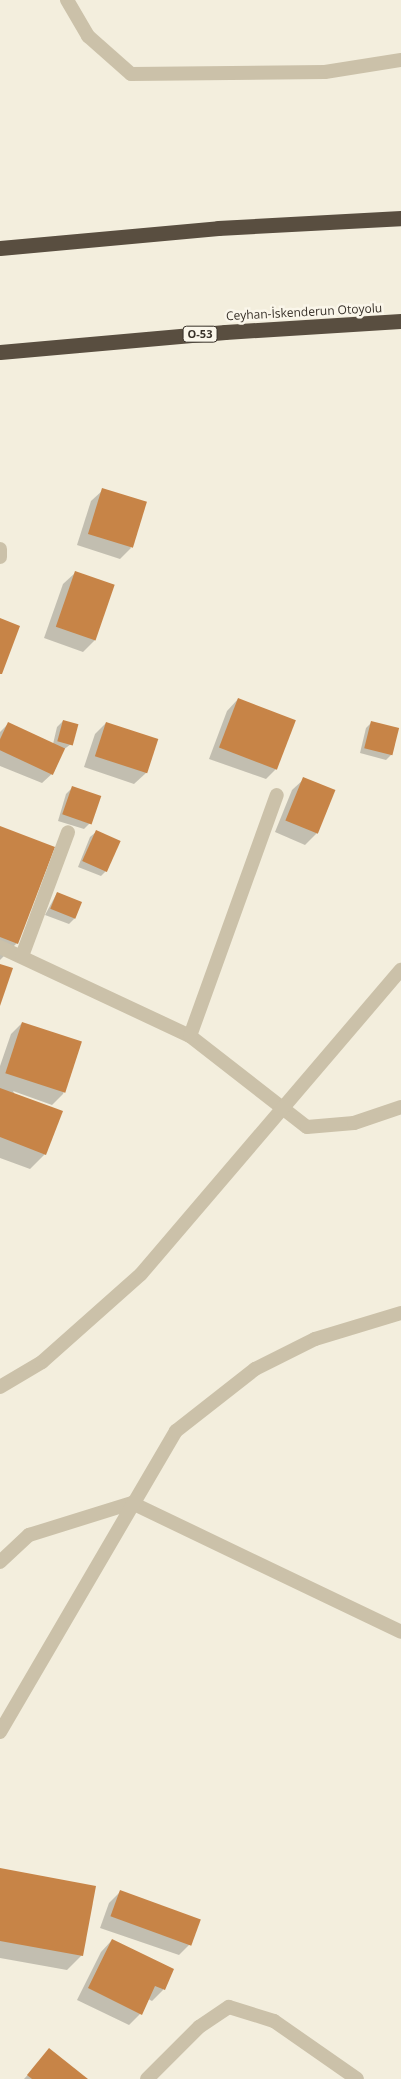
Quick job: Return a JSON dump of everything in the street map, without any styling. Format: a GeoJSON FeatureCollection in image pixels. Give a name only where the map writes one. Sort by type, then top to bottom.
{"type":"FeatureCollection","features":[{"type":"Feature","properties":{"kind":"highway"},"geometry":{"type":"LineString","coordinates":[[0,248],[218,228],[401,218]]}},
{"type":"Feature","properties":{"kind":"highway","name":"Ceyhan-İskenderun Otoyolu"},"geometry":{"type":"LineString","coordinates":[[0,352],[225,332],[401,321]]}},
{"type":"Feature","properties":{"kind":"street"},"geometry":{"type":"LineString","coordinates":[[67,0],[88,36],[131,74],[325,72],[401,60]]}},
{"type":"Feature","properties":{"kind":"street"},"geometry":{"type":"LineString","coordinates":[[0,549],[0,557]]}},
{"type":"Feature","properties":{"kind":"street"},"geometry":{"type":"LineString","coordinates":[[190,1036],[278,795]]}},
{"type":"Feature","properties":{"kind":"street"},"geometry":{"type":"LineString","coordinates":[[22,956],[68,832]]}},
{"type":"Feature","properties":{"kind":"street"},"geometry":{"type":"LineString","coordinates":[[0,947],[190,1036],[307,1127],[354,1123],[401,1107]]}},
{"type":"Feature","properties":{"kind":"street"},"geometry":{"type":"LineString","coordinates":[[0,1387],[42,1362],[141,1274],[285,1108],[401,970]]}},
{"type":"Feature","properties":{"kind":"street"},"geometry":{"type":"LineString","coordinates":[[0,1732],[132,1503],[176,1431],[255,1369],[315,1339],[401,1313]]}},
{"type":"Feature","properties":{"kind":"street"},"geometry":{"type":"LineString","coordinates":[[0,1562],[29,1535],[132,1503],[401,1632]]}},
{"type":"Feature","properties":{"kind":"street"},"geometry":{"type":"LineString","coordinates":[[147,2079],[199,2027],[229,2007],[274,2021],[357,2079]]}},
{"type":"Feature","properties":{"kind":"building"},"geometry":{"type":"Polygon","coordinates":[[[102,488],[147,502],[133,548],[88,534],[102,488]]]}},
{"type":"Feature","properties":{"kind":"building"},"geometry":{"type":"Polygon","coordinates":[[[75,571],[115,585],[96,640],[56,627],[75,571]]]}},
{"type":"Feature","properties":{"kind":"building"},"geometry":{"type":"Polygon","coordinates":[[[0,618],[20,626],[2,674],[0,674],[0,618]]]}},
{"type":"Feature","properties":{"kind":"building"},"geometry":{"type":"Polygon","coordinates":[[[238,698],[296,720],[277,770],[219,747],[238,698]]]}},
{"type":"Feature","properties":{"kind":"building"},"geometry":{"type":"Polygon","coordinates":[[[63,720],[78,724],[73,745],[57,741],[63,720]]]}},
{"type":"Feature","properties":{"kind":"building"},"geometry":{"type":"Polygon","coordinates":[[[371,721],[399,728],[392,755],[364,748],[371,721]]]}},
{"type":"Feature","properties":{"kind":"building"},"geometry":{"type":"Polygon","coordinates":[[[8,722],[65,749],[53,775],[0,750],[0,739],[8,722]]]}},
{"type":"Feature","properties":{"kind":"building"},"geometry":{"type":"Polygon","coordinates":[[[106,722],[158,739],[147,773],[95,756],[106,722]]]}},
{"type":"Feature","properties":{"kind":"building"},"geometry":{"type":"Polygon","coordinates":[[[303,777],[335,790],[318,834],[285,821],[303,777]]]}},
{"type":"Feature","properties":{"kind":"building"},"geometry":{"type":"Polygon","coordinates":[[[72,786],[101,796],[92,824],[62,814],[72,786]]]}},
{"type":"Feature","properties":{"kind":"building"},"geometry":{"type":"Polygon","coordinates":[[[0,826],[55,847],[18,944],[0,937],[0,826]]]}},
{"type":"Feature","properties":{"kind":"building"},"geometry":{"type":"Polygon","coordinates":[[[96,830],[121,841],[107,872],[82,861],[96,830]]]}},
{"type":"Feature","properties":{"kind":"building"},"geometry":{"type":"Polygon","coordinates":[[[57,892],[82,902],[75,919],[50,909],[57,892]]]}},
{"type":"Feature","properties":{"kind":"building"},"geometry":{"type":"Polygon","coordinates":[[[0,964],[13,968],[0,1006],[0,964]]]}},
{"type":"Feature","properties":{"kind":"building"},"geometry":{"type":"Polygon","coordinates":[[[22,1022],[82,1041],[65,1093],[5,1073],[22,1022]]]}},
{"type":"Feature","properties":{"kind":"building"},"geometry":{"type":"Polygon","coordinates":[[[0,1088],[63,1111],[46,1155],[0,1137],[0,1088]]]}},
{"type":"Feature","properties":{"kind":"building"},"geometry":{"type":"Polygon","coordinates":[[[0,1868],[96,1886],[83,1956],[0,1941],[0,1868]]]}},
{"type":"Feature","properties":{"kind":"building"},"geometry":{"type":"Polygon","coordinates":[[[120,1890],[201,1919],[191,1946],[110,1916],[120,1890]]]}},
{"type":"Feature","properties":{"kind":"building"},"geometry":{"type":"Polygon","coordinates":[[[112,1939],[174,1969],[165,1990],[155,1986],[142,2015],[88,1988],[112,1939]]]}},
{"type":"Feature","properties":{"kind":"building"},"geometry":{"type":"Polygon","coordinates":[[[49,2048],[88,2079],[32,2079],[27,2075],[49,2048]]]}}]}
